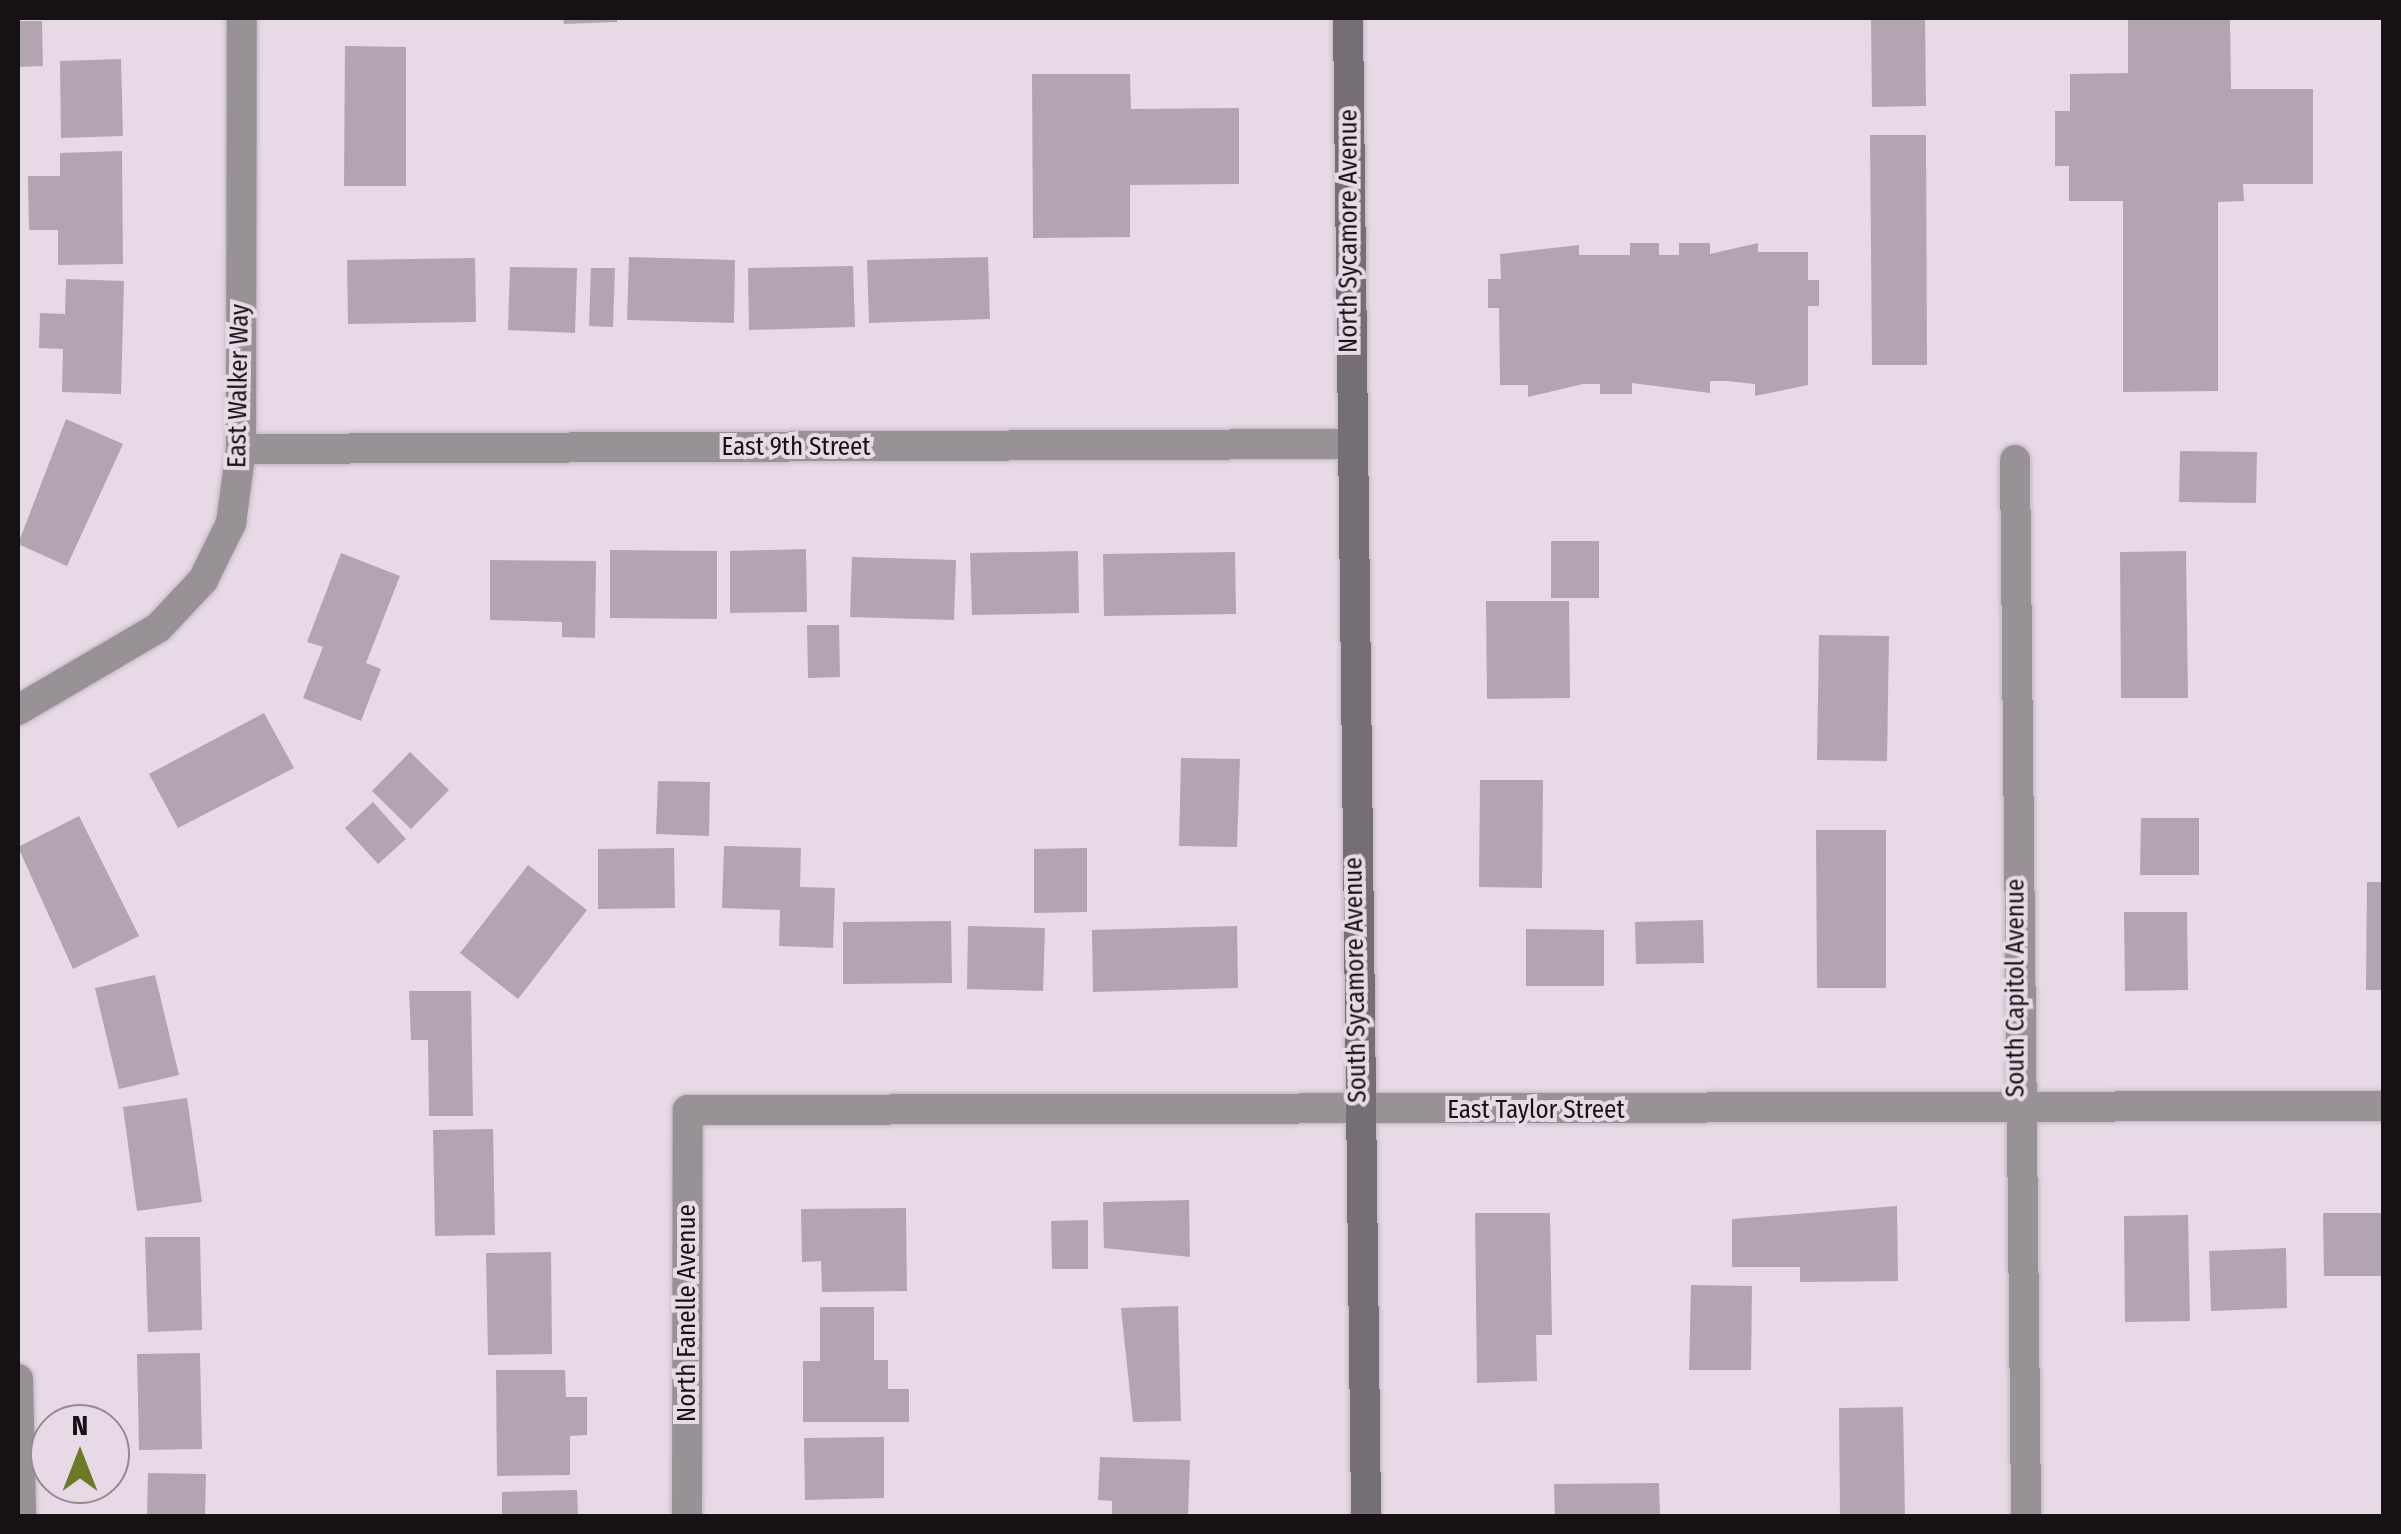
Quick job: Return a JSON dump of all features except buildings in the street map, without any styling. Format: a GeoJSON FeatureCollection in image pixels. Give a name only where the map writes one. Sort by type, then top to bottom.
{"type":"FeatureCollection","features":[{"type":"Feature","properties":{"kind":"main road","name":"North Sycamore Avenue"},"geometry":{"type":"LineString","coordinates":[[1348,18],[1351,444]]}},
{"type":"Feature","properties":{"kind":"main road","name":"South Sycamore Avenue"},"geometry":{"type":"LineString","coordinates":[[1351,444],[1357,1110],[1366,1516]]}},
{"type":"Feature","properties":{"kind":"street","name":"East Walker Way"},"geometry":{"type":"LineString","coordinates":[[18,710],[158,628],[203,580],[231,523],[241,450],[242,18]]}},
{"type":"Feature","properties":{"kind":"street","name":"East 9th Street"},"geometry":{"type":"LineString","coordinates":[[241,450],[1351,444]]}},
{"type":"Feature","properties":{"kind":"street","name":"South Capitol Avenue"},"geometry":{"type":"LineString","coordinates":[[2016,460],[2016,1110],[2026,1516]]}},
{"type":"Feature","properties":{"kind":"street","name":"East Taylor Street"},"geometry":{"type":"LineString","coordinates":[[688,1110],[2016,1110],[2384,1106]]}},
{"type":"Feature","properties":{"kind":"street","name":"North Fanelle Avenue"},"geometry":{"type":"LineString","coordinates":[[687,1516],[688,1110]]}},
{"type":"Feature","properties":{"kind":"street"},"geometry":{"type":"LineString","coordinates":[[18,1380],[21,1516]]}}]}
